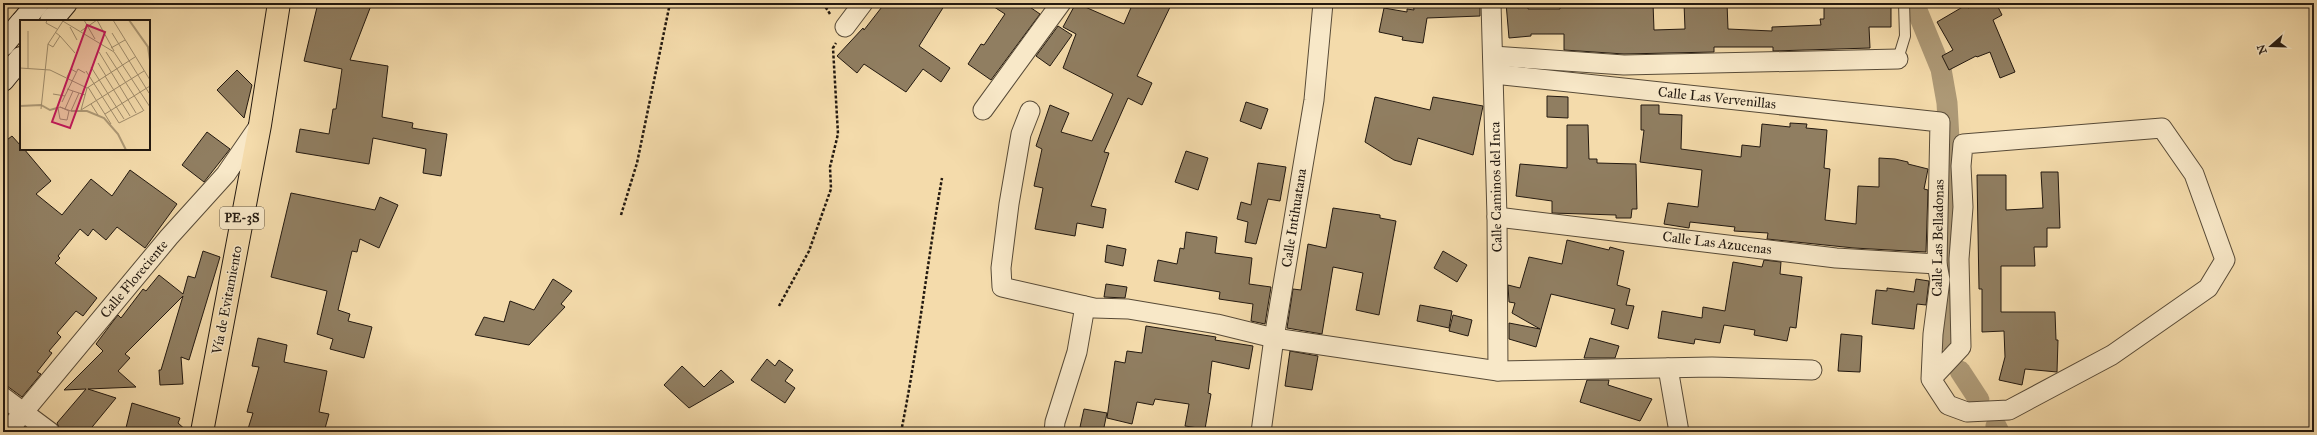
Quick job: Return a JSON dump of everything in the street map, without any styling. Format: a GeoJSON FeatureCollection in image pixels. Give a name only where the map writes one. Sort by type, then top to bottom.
{"type":"FeatureCollection","features":[{"type":"Feature","properties":{"kind":"highway","name":"Vía de Evitamiento"},"geometry":{"type":"LineString","coordinates":[[202,432],[260,126],[279,3]]}},
{"type":"Feature","properties":{"kind":"street"},"geometry":{"type":"LineString","coordinates":[[24,20],[38,3]]}},
{"type":"Feature","properties":{"kind":"street"},"geometry":{"type":"LineString","coordinates":[[52,20],[66,3]]}},
{"type":"Feature","properties":{"kind":"street"},"geometry":{"type":"LineString","coordinates":[[845,27],[863,3]]}},
{"type":"Feature","properties":{"kind":"street"},"geometry":{"type":"LineString","coordinates":[[983,110],[1060,3]]}},
{"type":"Feature","properties":{"kind":"street","name":"Calle Intihuatana"},"geometry":{"type":"LineString","coordinates":[[1261,432],[1274,338],[1314,100],[1323,3]]}},
{"type":"Feature","properties":{"kind":"street","name":"Calle Caminos del Inca"},"geometry":{"type":"LineString","coordinates":[[1491,3],[1497,217],[1498,371]]}},
{"type":"Feature","properties":{"kind":"street"},"geometry":{"type":"LineString","coordinates":[[3,45],[20,24]]}},
{"type":"Feature","properties":{"kind":"street","name":"Calle Las Vervenillas"},"geometry":{"type":"LineString","coordinates":[[1493,56],[1624,65],[1898,59]]}},
{"type":"Feature","properties":{"kind":"street"},"geometry":{"type":"LineString","coordinates":[[3,80],[20,59]]}},
{"type":"Feature","properties":{"kind":"street","name":"Calle Las Vervenillas"},"geometry":{"type":"LineString","coordinates":[[1494,74],[1940,122]]}},
{"type":"Feature","properties":{"kind":"street"},"geometry":{"type":"LineString","coordinates":[[1030,111],[1021,134],[1009,204],[1001,268],[1002,287],[1107,310],[1128,309],[1217,324],[1274,338],[1498,371],[1712,367],[1812,370]]}},
{"type":"Feature","properties":{"kind":"street","name":"Calle Las Belladonas"},"geometry":{"type":"LineString","coordinates":[[1931,379],[1961,347],[1959,259],[1963,207],[1961,166],[1963,144],[2162,128],[2194,174],[2225,260],[2208,288],[2112,355],[2009,410],[1967,412],[1948,405],[1931,379],[1933,334],[1940,280],[1937,264],[1940,122]]}},
{"type":"Feature","properties":{"kind":"street","name":"Calle Floreciente"},"geometry":{"type":"LineString","coordinates":[[7,432],[169,237],[226,174],[260,126]]}},
{"type":"Feature","properties":{"kind":"street","name":"Calle Las Azucenas"},"geometry":{"type":"LineString","coordinates":[[1497,217],[1836,258],[1937,264]]}},
{"type":"Feature","properties":{"kind":"street"},"geometry":{"type":"LineString","coordinates":[[1054,432],[1054,422],[1077,352],[1085,306]]}},
{"type":"Feature","properties":{"kind":"street"},"geometry":{"type":"LineString","coordinates":[[1668,368],[1679,432]]}},
{"type":"Feature","properties":{"kind":"street"},"geometry":{"type":"LineString","coordinates":[[3,397],[50,432]]}},
{"type":"Feature","properties":{"kind":"lane"},"geometry":{"type":"LineString","coordinates":[[1898,59],[1905,36],[1904,3]]}},
{"type":"Feature","properties":{"kind":"path"},"geometry":{"type":"LineString","coordinates":[[621,215],[638,163],[670,3]]}},
{"type":"Feature","properties":{"kind":"path"},"geometry":{"type":"LineString","coordinates":[[778,306],[810,251],[831,189],[830,167],[838,134],[833,48],[845,27],[836,22],[822,3]]}},
{"type":"Feature","properties":{"kind":"path"},"geometry":{"type":"LineString","coordinates":[[901,432],[916,357],[928,258],[942,178]]}},
{"type":"Feature","properties":{"kind":"building"},"geometry":{"type":"Polygon","coordinates":[[[318,3],[372,3],[350,60],[388,66],[382,117],[413,123],[412,128],[447,134],[441,176],[423,173],[426,149],[373,138],[369,164],[296,152],[300,129],[329,134],[333,109],[336,109],[342,69],[304,61],[318,3]]]}},
{"type":"Feature","properties":{"kind":"building"},"geometry":{"type":"Polygon","coordinates":[[[885,3],[946,3],[919,46],[950,68],[941,82],[923,69],[906,92],[864,64],[857,73],[837,56],[863,28],[864,30],[885,3]]]}},
{"type":"Feature","properties":{"kind":"building"},"geometry":{"type":"Polygon","coordinates":[[[988,3],[1024,3],[1040,14],[991,80],[968,64],[981,44],[984,45],[1005,14],[988,3]]]}},
{"type":"Feature","properties":{"kind":"building"},"geometry":{"type":"Polygon","coordinates":[[[1076,3],[1124,24],[1133,3],[1172,3],[1137,76],[1152,83],[1142,105],[1128,98],[1104,152],[1109,153],[1091,206],[1106,209],[1103,228],[1077,223],[1075,236],[1035,229],[1043,188],[1034,186],[1042,149],[1036,146],[1050,105],[1069,113],[1061,132],[1092,141],[1113,94],[1063,68],[1076,34],[1063,27],[1076,3]]]}},
{"type":"Feature","properties":{"kind":"building"},"geometry":{"type":"Polygon","coordinates":[[[1413,3],[1480,3],[1480,16],[1427,18],[1423,43],[1402,40],[1403,37],[1379,32],[1384,8],[1407,12],[1407,9],[1414,10],[1413,3]]]}},
{"type":"Feature","properties":{"kind":"building"},"geometry":{"type":"Polygon","coordinates":[[[1506,3],[1528,3],[1528,9],[1560,9],[1560,3],[1653,3],[1654,30],[1685,29],[1684,3],[1727,3],[1728,29],[1772,31],[1772,27],[1821,25],[1820,19],[1824,19],[1824,3],[1891,3],[1891,27],[1869,27],[1870,48],[1773,51],[1773,47],[1714,47],[1714,52],[1624,54],[1564,50],[1564,34],[1531,34],[1531,36],[1509,38],[1506,3]]]}},
{"type":"Feature","properties":{"kind":"building"},"geometry":{"type":"Polygon","coordinates":[[[1978,3],[1996,3],[2002,15],[1993,20],[2015,72],[2000,78],[1990,52],[1977,57],[1976,56],[1949,70],[1942,56],[1953,50],[1937,22],[1966,5],[1968,8],[1978,3]]]}},
{"type":"Feature","properties":{"kind":"building"},"geometry":{"type":"Polygon","coordinates":[[[1058,26],[1072,35],[1050,66],[1036,56],[1058,26]]]}},
{"type":"Feature","properties":{"kind":"building"},"geometry":{"type":"Polygon","coordinates":[[[237,70],[252,85],[244,118],[217,90],[237,70]]]}},
{"type":"Feature","properties":{"kind":"building"},"geometry":{"type":"Polygon","coordinates":[[[1547,96],[1568,97],[1568,118],[1547,117],[1547,96]]]}},
{"type":"Feature","properties":{"kind":"building"},"geometry":{"type":"Polygon","coordinates":[[[1375,97],[1430,110],[1433,97],[1483,106],[1473,155],[1418,138],[1411,165],[1394,160],[1365,142],[1375,97]]]}},
{"type":"Feature","properties":{"kind":"building"},"geometry":{"type":"Polygon","coordinates":[[[1246,102],[1268,109],[1261,129],[1240,121],[1246,102]]]}},
{"type":"Feature","properties":{"kind":"building"},"geometry":{"type":"Polygon","coordinates":[[[1641,105],[1659,105],[1659,114],[1682,115],[1681,149],[1741,157],[1742,145],[1760,147],[1762,124],[1790,127],[1790,123],[1807,124],[1806,128],[1827,130],[1824,168],[1830,169],[1825,220],[1856,224],[1858,186],[1879,187],[1879,158],[1895,159],[1928,169],[1924,189],[1928,190],[1926,252],[1854,248],[1767,239],[1768,233],[1734,231],[1735,227],[1690,222],[1689,228],[1664,224],[1668,203],[1698,207],[1702,170],[1640,162],[1644,130],[1641,130],[1641,105]]]}},
{"type":"Feature","properties":{"kind":"building"},"geometry":{"type":"Polygon","coordinates":[[[1567,125],[1588,125],[1589,159],[1597,159],[1597,163],[1636,164],[1637,209],[1632,209],[1631,218],[1616,218],[1616,215],[1552,213],[1552,201],[1516,196],[1520,164],[1567,168],[1567,125]]]}},
{"type":"Feature","properties":{"kind":"building"},"geometry":{"type":"Polygon","coordinates":[[[207,132],[230,149],[204,182],[182,165],[207,132]]]}},
{"type":"Feature","properties":{"kind":"building"},"geometry":{"type":"Polygon","coordinates":[[[12,136],[20,145],[20,150],[25,150],[51,181],[36,194],[62,215],[91,179],[112,196],[130,170],[177,204],[145,248],[117,227],[106,240],[93,229],[88,236],[80,229],[58,256],[60,258],[55,263],[97,298],[83,316],[76,311],[57,333],[61,337],[49,351],[52,353],[37,372],[41,374],[22,397],[3,383],[3,143],[12,136]]]}},
{"type":"Feature","properties":{"kind":"building"},"geometry":{"type":"Polygon","coordinates":[[[1186,151],[1208,158],[1198,190],[1175,182],[1186,151]]]}},
{"type":"Feature","properties":{"kind":"building"},"geometry":{"type":"Polygon","coordinates":[[[1258,163],[1286,167],[1280,201],[1268,199],[1256,244],[1245,242],[1248,222],[1237,219],[1241,202],[1251,205],[1258,163]]]}},
{"type":"Feature","properties":{"kind":"building"},"geometry":{"type":"Polygon","coordinates":[[[2041,172],[2058,172],[2060,228],[2047,228],[2047,247],[2034,247],[2035,266],[2001,266],[2001,312],[2055,312],[2056,340],[2058,340],[2057,372],[2025,369],[2022,385],[1999,380],[2005,357],[2004,331],[1982,332],[1982,289],[1979,289],[1977,175],[2006,175],[2006,210],[2043,208],[2041,172]]]}},
{"type":"Feature","properties":{"kind":"building"},"geometry":{"type":"Polygon","coordinates":[[[291,193],[375,210],[380,197],[398,205],[379,248],[360,239],[357,252],[352,251],[338,310],[350,314],[348,321],[372,327],[364,358],[330,349],[333,339],[317,334],[327,291],[271,277],[291,193]]]}},
{"type":"Feature","properties":{"kind":"building"},"geometry":{"type":"Polygon","coordinates":[[[1333,208],[1380,215],[1380,218],[1396,221],[1379,315],[1356,310],[1363,273],[1333,267],[1322,334],[1287,328],[1293,289],[1301,290],[1308,244],[1326,248],[1333,208]]]}},
{"type":"Feature","properties":{"kind":"building"},"geometry":{"type":"Polygon","coordinates":[[[1186,232],[1217,237],[1215,253],[1252,258],[1249,284],[1271,287],[1265,324],[1251,321],[1253,304],[1219,299],[1220,292],[1154,281],[1158,260],[1177,264],[1180,248],[1184,249],[1186,232]]]}},
{"type":"Feature","properties":{"kind":"building"},"geometry":{"type":"Polygon","coordinates":[[[1567,240],[1609,250],[1610,247],[1624,251],[1617,285],[1630,289],[1626,305],[1634,306],[1628,329],[1611,324],[1615,309],[1551,294],[1536,347],[1509,339],[1509,323],[1540,329],[1512,313],[1515,303],[1509,302],[1508,285],[1520,288],[1529,257],[1562,264],[1567,240]]]}},
{"type":"Feature","properties":{"kind":"building"},"geometry":{"type":"Polygon","coordinates":[[[1107,245],[1126,249],[1123,266],[1105,262],[1107,245]]]}},
{"type":"Feature","properties":{"kind":"building"},"geometry":{"type":"Polygon","coordinates":[[[203,251],[220,257],[189,360],[181,357],[183,384],[160,385],[159,370],[161,370],[183,296],[125,354],[130,358],[118,371],[136,387],[88,389],[116,398],[88,432],[61,432],[57,423],[86,389],[64,390],[103,351],[96,344],[114,320],[118,315],[121,318],[143,289],[146,291],[159,275],[183,294],[188,276],[195,278],[203,251]]]}},
{"type":"Feature","properties":{"kind":"building"},"geometry":{"type":"Polygon","coordinates":[[[1443,251],[1467,265],[1457,282],[1434,268],[1443,251]]]}},
{"type":"Feature","properties":{"kind":"building"},"geometry":{"type":"Polygon","coordinates":[[[1764,260],[1781,262],[1780,274],[1802,277],[1796,328],[1790,327],[1787,341],[1754,335],[1755,330],[1724,325],[1720,343],[1695,339],[1694,344],[1658,338],[1662,311],[1702,318],[1703,307],[1725,311],[1733,262],[1762,267],[1764,260]]]}},
{"type":"Feature","properties":{"kind":"building"},"geometry":{"type":"Polygon","coordinates":[[[553,279],[572,291],[561,304],[565,307],[529,345],[475,335],[484,317],[504,322],[510,301],[534,310],[553,279]]]}},
{"type":"Feature","properties":{"kind":"building"},"geometry":{"type":"Polygon","coordinates":[[[1916,279],[1929,281],[1926,305],[1917,304],[1914,329],[1872,324],[1876,290],[1887,291],[1887,288],[1914,292],[1916,279]]]}},
{"type":"Feature","properties":{"kind":"building"},"geometry":{"type":"Polygon","coordinates":[[[1106,284],[1127,287],[1125,298],[1104,297],[1106,284]]]}},
{"type":"Feature","properties":{"kind":"building"},"geometry":{"type":"Polygon","coordinates":[[[1420,305],[1452,311],[1449,328],[1417,321],[1420,305]]]}},
{"type":"Feature","properties":{"kind":"building"},"geometry":{"type":"Polygon","coordinates":[[[1453,315],[1472,320],[1468,336],[1449,331],[1453,315]]]}},
{"type":"Feature","properties":{"kind":"building"},"geometry":{"type":"Polygon","coordinates":[[[1146,326],[1216,337],[1215,340],[1253,346],[1249,369],[1212,361],[1208,393],[1211,394],[1205,429],[1185,426],[1189,404],[1155,399],[1153,405],[1137,402],[1132,424],[1107,418],[1115,361],[1125,363],[1127,351],[1142,353],[1146,326]]]}},
{"type":"Feature","properties":{"kind":"building"},"geometry":{"type":"Polygon","coordinates":[[[1841,334],[1862,336],[1860,372],[1838,371],[1841,334]]]}},
{"type":"Feature","properties":{"kind":"building"},"geometry":{"type":"Polygon","coordinates":[[[258,338],[287,345],[284,362],[327,371],[319,412],[329,414],[324,432],[247,432],[253,413],[247,412],[259,367],[252,366],[258,338]]]}},
{"type":"Feature","properties":{"kind":"building"},"geometry":{"type":"Polygon","coordinates":[[[1590,338],[1619,346],[1615,358],[1584,358],[1590,338]]]}},
{"type":"Feature","properties":{"kind":"building"},"geometry":{"type":"Polygon","coordinates":[[[1290,351],[1318,356],[1312,390],[1285,386],[1290,351]]]}},
{"type":"Feature","properties":{"kind":"building"},"geometry":{"type":"Polygon","coordinates":[[[767,359],[775,366],[779,360],[793,370],[785,381],[795,388],[785,403],[751,380],[767,359]]]}},
{"type":"Feature","properties":{"kind":"building"},"geometry":{"type":"Polygon","coordinates":[[[682,366],[704,387],[721,370],[734,382],[689,408],[664,385],[682,366]]]}},
{"type":"Feature","properties":{"kind":"building"},"geometry":{"type":"Polygon","coordinates":[[[1587,380],[1609,380],[1608,385],[1652,399],[1640,421],[1580,402],[1587,380]]]}},
{"type":"Feature","properties":{"kind":"building"},"geometry":{"type":"Polygon","coordinates":[[[132,403],[180,418],[178,423],[188,432],[125,432],[132,403]]]}},
{"type":"Feature","properties":{"kind":"building"},"geometry":{"type":"Polygon","coordinates":[[[1084,409],[1107,413],[1103,432],[1080,427],[1084,409]]]}},
{"type":"Feature","properties":{"kind":"waterway"},"geometry":{"type":"LineString","coordinates":[[1914,3],[1941,69],[1947,103],[1952,194],[1949,266],[1949,341]]}},
{"type":"Feature","properties":{"kind":"waterway"},"geometry":{"type":"LineString","coordinates":[[1960,371],[1979,400]]}},
{"type":"Feature","properties":{"kind":"waterway"},"geometry":{"type":"LineString","coordinates":[[1996,426],[1999,432]]}}]}
